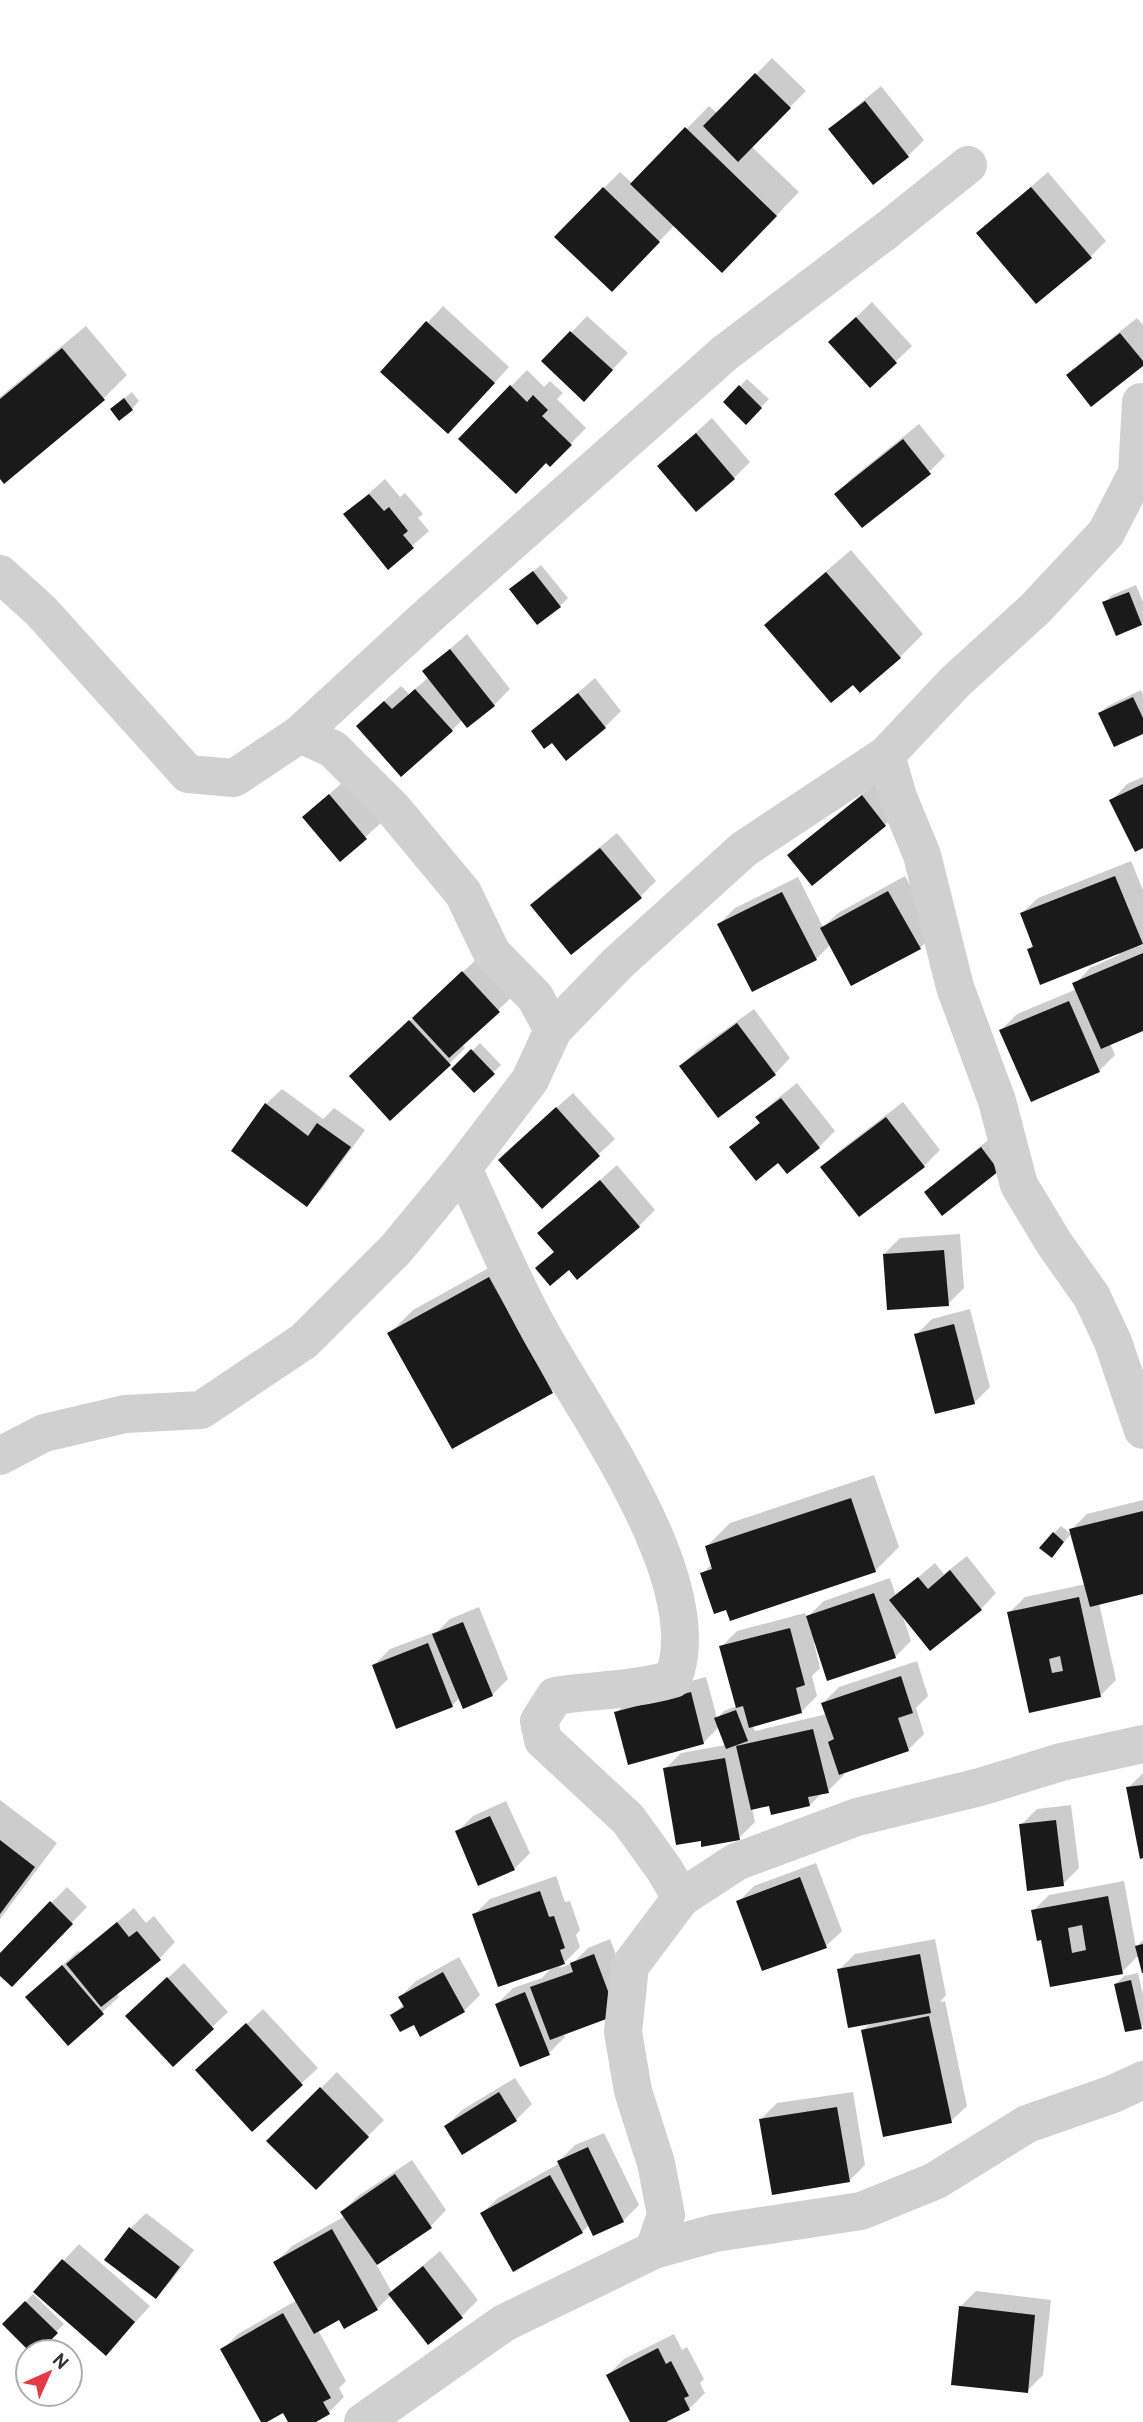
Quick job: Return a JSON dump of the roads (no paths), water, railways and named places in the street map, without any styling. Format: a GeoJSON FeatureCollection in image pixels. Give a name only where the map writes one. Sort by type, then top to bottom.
{"type":"FeatureCollection","features":[{"type":"Feature","properties":{"kind":"street"},"geometry":{"type":"LineString","coordinates":[[0,574],[41,611],[188,774],[234,778],[300,734],[428,616],[725,353],[968,165]]}},
{"type":"Feature","properties":{"kind":"street"},"geometry":{"type":"LineString","coordinates":[[0,1456],[44,1433],[111,1417],[201,1409],[304,1341],[396,1249],[463,1168],[530,1080],[553,1030],[618,963],[744,849],[886,755],[955,682],[1035,609],[1106,533],[1137,473],[1141,402]]}},
{"type":"Feature","properties":{"kind":"street"},"geometry":{"type":"LineString","coordinates":[[300,734],[333,749],[394,810],[463,893],[492,953],[535,997],[553,1030]]}},
{"type":"Feature","properties":{"kind":"street"},"geometry":{"type":"LineString","coordinates":[[886,755],[898,797],[922,855],[955,987],[997,1101],[1018,1185],[1092,1297],[1114,1342],[1143,1430]]}},
{"type":"Feature","properties":{"kind":"street"},"geometry":{"type":"LineString","coordinates":[[463,1168],[500,1251],[540,1330],[622,1471],[663,1554],[680,1618],[680,1661],[673,1679],[647,1686],[555,1696],[539,1721],[543,1740],[628,1819],[681,1898]]}},
{"type":"Feature","properties":{"kind":"street"},"geometry":{"type":"LineString","coordinates":[[654,2250],[666,2216],[656,2163],[633,2091],[623,2032],[630,1966],[681,1898],[736,1863],[857,1816],[980,1787],[1061,1762],[1143,1744]]}},
{"type":"Feature","properties":{"kind":"street"},"geometry":{"type":"LineString","coordinates":[[363,2422],[504,2323],[654,2250],[715,2233],[861,2211],[936,2181],[1027,2123],[1113,2094],[1143,2080]]}}]}
